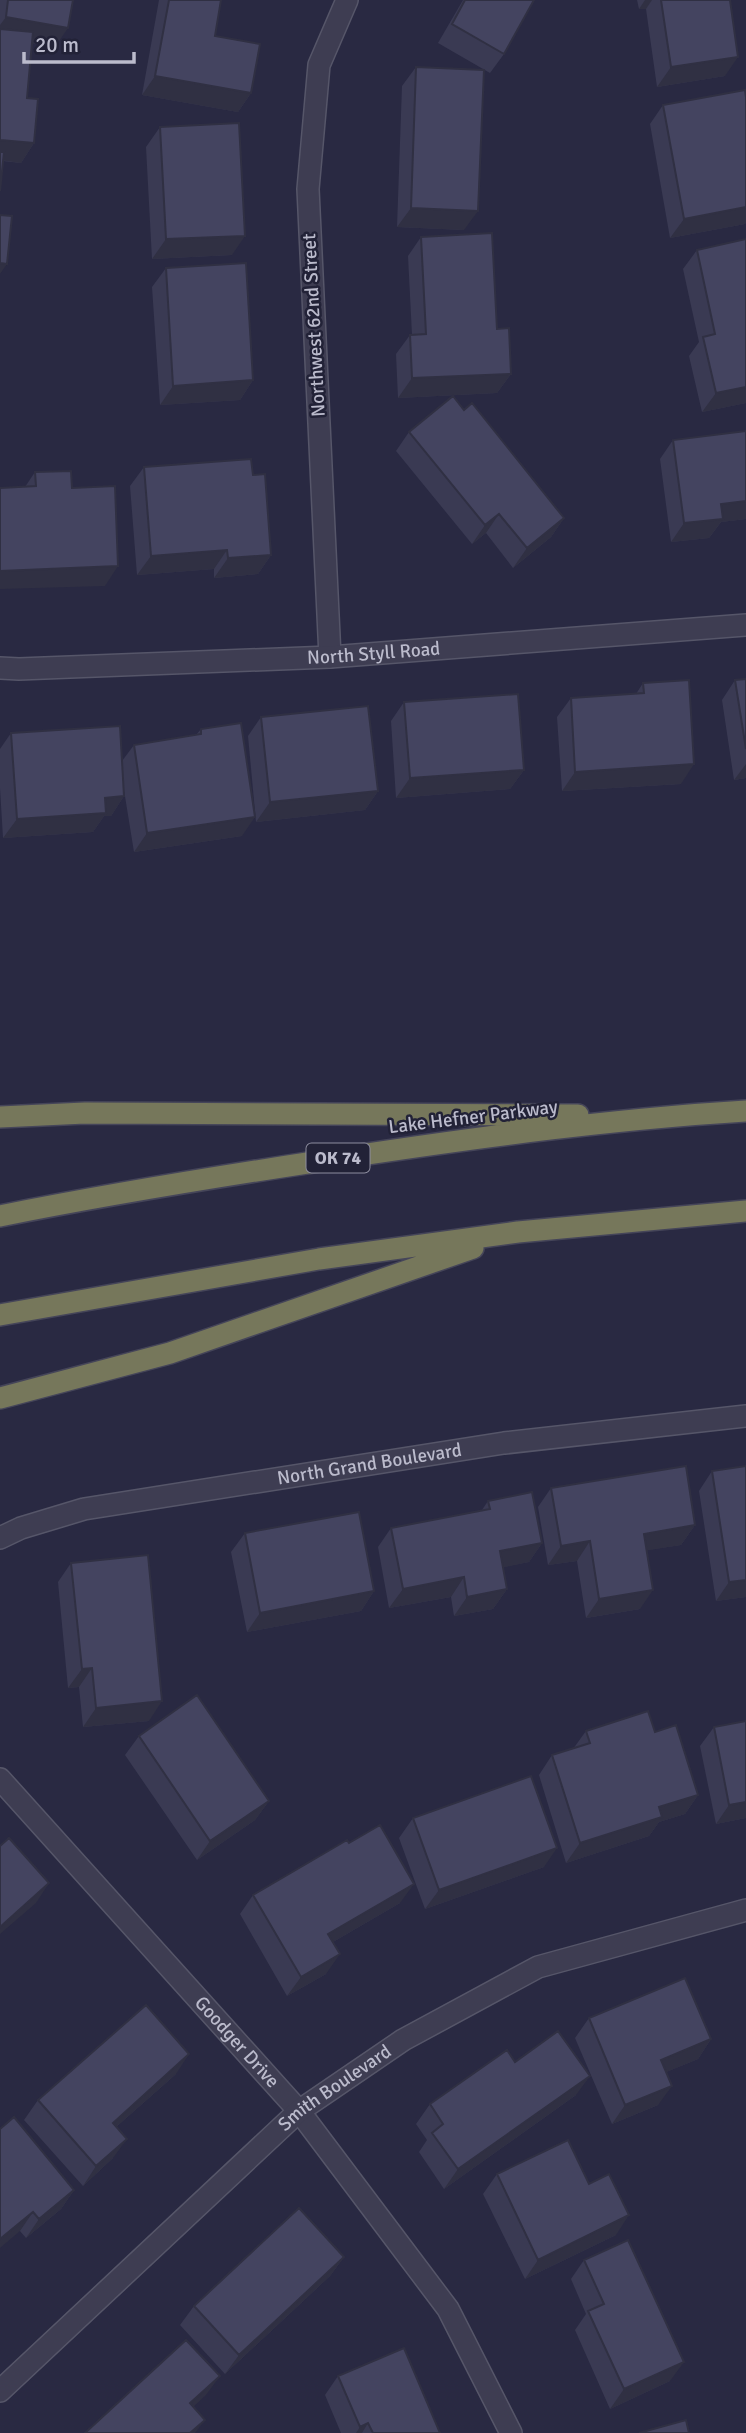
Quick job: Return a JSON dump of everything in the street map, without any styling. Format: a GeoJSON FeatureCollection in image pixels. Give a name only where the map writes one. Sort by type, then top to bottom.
{"type":"FeatureCollection","features":[{"type":"Feature","properties":{"kind":"highway","name":"Lake Hefner Parkway"},"geometry":{"type":"LineString","coordinates":[[0,1216],[109,1194],[446,1141],[678,1115],[746,1111]]}},
{"type":"Feature","properties":{"kind":"highway"},"geometry":{"type":"LineString","coordinates":[[0,1118],[85,1113],[678,1115]]}},
{"type":"Feature","properties":{"kind":"highway"},"geometry":{"type":"LineString","coordinates":[[0,1315],[319,1259],[518,1232],[746,1211]]}},
{"type":"Feature","properties":{"kind":"highway"},"geometry":{"type":"LineString","coordinates":[[0,1398],[170,1353],[518,1232]]}},
{"type":"Feature","properties":{"kind":"street","name":"Northwest 62nd Street"},"geometry":{"type":"LineString","coordinates":[[330,657],[308,189],[319,65],[347,0]]}},
{"type":"Feature","properties":{"kind":"street","name":"North Styll Road"},"geometry":{"type":"LineString","coordinates":[[0,668],[330,657],[746,625]]}},
{"type":"Feature","properties":{"kind":"street","name":"North Grand Boulevard"},"geometry":{"type":"LineString","coordinates":[[0,1538],[20,1528],[84,1509],[504,1443],[746,1416]]}},
{"type":"Feature","properties":{"kind":"street","name":"Goodger Drive"},"geometry":{"type":"LineString","coordinates":[[0,1779],[299,2111],[447,2309],[511,2433]]}},
{"type":"Feature","properties":{"kind":"street","name":"Smith Boulevard"},"geometry":{"type":"LineString","coordinates":[[0,2391],[299,2111],[403,2040],[538,1967],[746,1910]]}},
{"type":"Feature","properties":{"kind":"building"},"geometry":{"type":"Polygon","coordinates":[[[8,0],[73,0],[68,28],[6,17],[8,0]]]}},
{"type":"Feature","properties":{"kind":"building"},"geometry":{"type":"Polygon","coordinates":[[[169,0],[221,0],[215,36],[260,44],[251,93],[155,76],[169,0]]]}},
{"type":"Feature","properties":{"kind":"building"},"geometry":{"type":"Polygon","coordinates":[[[465,0],[534,0],[504,54],[452,24],[465,0]]]}},
{"type":"Feature","properties":{"kind":"building"},"geometry":{"type":"Polygon","coordinates":[[[661,0],[730,0],[738,57],[671,67],[661,0]]]}},
{"type":"Feature","properties":{"kind":"building"},"geometry":{"type":"Polygon","coordinates":[[[0,29],[33,32],[27,98],[38,99],[34,143],[0,140],[0,29]]]}},
{"type":"Feature","properties":{"kind":"building"},"geometry":{"type":"Polygon","coordinates":[[[416,67],[484,70],[478,211],[411,208],[416,67]]]}},
{"type":"Feature","properties":{"kind":"building"},"geometry":{"type":"Polygon","coordinates":[[[745,90],[746,207],[684,219],[663,105],[745,90]]]}},
{"type":"Feature","properties":{"kind":"building"},"geometry":{"type":"Polygon","coordinates":[[[239,123],[245,236],[166,239],[160,127],[239,123]]]}},
{"type":"Feature","properties":{"kind":"building"},"geometry":{"type":"Polygon","coordinates":[[[0,152],[4,152],[0,191],[0,152]]]}},
{"type":"Feature","properties":{"kind":"building"},"geometry":{"type":"Polygon","coordinates":[[[0,215],[12,216],[7,264],[0,263],[0,215]]]}},
{"type":"Feature","properties":{"kind":"building"},"geometry":{"type":"Polygon","coordinates":[[[492,233],[497,329],[509,328],[511,374],[412,378],[410,335],[426,334],[421,237],[492,233]]]}},
{"type":"Feature","properties":{"kind":"building"},"geometry":{"type":"Polygon","coordinates":[[[746,239],[746,387],[716,393],[703,337],[715,334],[697,250],[746,239]]]}},
{"type":"Feature","properties":{"kind":"building"},"geometry":{"type":"Polygon","coordinates":[[[246,263],[253,380],[173,386],[166,268],[246,263]]]}},
{"type":"Feature","properties":{"kind":"building"},"geometry":{"type":"Polygon","coordinates":[[[453,396],[464,410],[472,403],[564,518],[527,548],[499,514],[485,525],[409,432],[453,396]]]}},
{"type":"Feature","properties":{"kind":"building"},"geometry":{"type":"Polygon","coordinates":[[[746,431],[746,501],[721,504],[723,519],[684,523],[673,440],[746,431]]]}},
{"type":"Feature","properties":{"kind":"building"},"geometry":{"type":"Polygon","coordinates":[[[251,459],[253,475],[265,474],[271,555],[228,558],[227,550],[151,556],[144,467],[251,459]]]}},
{"type":"Feature","properties":{"kind":"building"},"geometry":{"type":"Polygon","coordinates":[[[71,471],[72,488],[115,486],[118,566],[0,571],[0,488],[36,486],[35,472],[71,471]]]}},
{"type":"Feature","properties":{"kind":"building"},"geometry":{"type":"Polygon","coordinates":[[[746,679],[746,749],[735,680],[746,679]]]}},
{"type":"Feature","properties":{"kind":"building"},"geometry":{"type":"Polygon","coordinates":[[[689,680],[694,764],[575,772],[571,698],[644,693],[643,683],[689,680]]]}},
{"type":"Feature","properties":{"kind":"building"},"geometry":{"type":"Polygon","coordinates":[[[518,694],[524,770],[410,778],[404,702],[518,694]]]}},
{"type":"Feature","properties":{"kind":"building"},"geometry":{"type":"Polygon","coordinates":[[[368,706],[378,791],[270,802],[261,717],[368,706]]]}},
{"type":"Feature","properties":{"kind":"building"},"geometry":{"type":"Polygon","coordinates":[[[241,723],[255,817],[147,833],[134,745],[201,734],[201,729],[241,723]]]}},
{"type":"Feature","properties":{"kind":"building"},"geometry":{"type":"Polygon","coordinates":[[[120,726],[124,796],[105,798],[106,813],[17,819],[11,733],[120,726]]]}},
{"type":"Feature","properties":{"kind":"building"},"geometry":{"type":"Polygon","coordinates":[[[686,1466],[695,1525],[644,1534],[653,1590],[599,1599],[590,1541],[561,1546],[551,1488],[686,1466]]]}},
{"type":"Feature","properties":{"kind":"building"},"geometry":{"type":"Polygon","coordinates":[[[746,1466],[746,1580],[729,1582],[712,1471],[746,1466]]]}},
{"type":"Feature","properties":{"kind":"building"},"geometry":{"type":"Polygon","coordinates":[[[532,1492],[542,1543],[500,1551],[507,1589],[467,1597],[464,1577],[403,1589],[391,1528],[490,1509],[488,1501],[532,1492]]]}},
{"type":"Feature","properties":{"kind":"building"},"geometry":{"type":"Polygon","coordinates":[[[359,1512],[374,1591],[260,1613],[245,1533],[359,1512]]]}},
{"type":"Feature","properties":{"kind":"building"},"geometry":{"type":"Polygon","coordinates":[[[148,1555],[162,1701],[96,1708],[92,1668],[82,1669],[71,1563],[148,1555]]]}},
{"type":"Feature","properties":{"kind":"building"},"geometry":{"type":"Polygon","coordinates":[[[197,1695],[269,1801],[210,1841],[139,1736],[197,1695]]]}},
{"type":"Feature","properties":{"kind":"building"},"geometry":{"type":"Polygon","coordinates":[[[648,1711],[655,1732],[676,1725],[698,1795],[659,1807],[662,1817],[580,1843],[552,1755],[590,1743],[586,1731],[648,1711]]]}},
{"type":"Feature","properties":{"kind":"building"},"geometry":{"type":"Polygon","coordinates":[[[746,1721],[746,1802],[729,1805],[714,1727],[746,1721]]]}},
{"type":"Feature","properties":{"kind":"building"},"geometry":{"type":"Polygon","coordinates":[[[531,1776],[557,1848],[439,1890],[413,1818],[531,1776]]]}},
{"type":"Feature","properties":{"kind":"building"},"geometry":{"type":"Polygon","coordinates":[[[380,1825],[414,1884],[328,1934],[340,1954],[301,1977],[253,1895],[347,1840],[349,1843],[380,1825]]]}},
{"type":"Feature","properties":{"kind":"building"},"geometry":{"type":"Polygon","coordinates":[[[9,1838],[49,1883],[0,1927],[0,1846],[9,1838]]]}},
{"type":"Feature","properties":{"kind":"building"},"geometry":{"type":"Polygon","coordinates":[[[685,1978],[711,2039],[661,2060],[672,2086],[625,2105],[589,2018],[685,1978]]]}},
{"type":"Feature","properties":{"kind":"building"},"geometry":{"type":"Polygon","coordinates":[[[146,2005],[189,2054],[113,2123],[127,2139],[96,2166],[38,2100],[146,2005]]]}},
{"type":"Feature","properties":{"kind":"building"},"geometry":{"type":"Polygon","coordinates":[[[558,2031],[590,2076],[458,2169],[432,2133],[443,2124],[430,2104],[507,2050],[515,2062],[558,2031]]]}},
{"type":"Feature","properties":{"kind":"building"},"geometry":{"type":"Polygon","coordinates":[[[14,2117],[74,2190],[39,2219],[33,2212],[0,2239],[0,2129],[14,2117]]]}},
{"type":"Feature","properties":{"kind":"building"},"geometry":{"type":"Polygon","coordinates":[[[568,2140],[589,2184],[609,2174],[629,2215],[538,2260],[497,2174],[568,2140]]]}},
{"type":"Feature","properties":{"kind":"building"},"geometry":{"type":"Polygon","coordinates":[[[299,2208],[344,2257],[239,2355],[194,2306],[299,2208]]]}},
{"type":"Feature","properties":{"kind":"building"},"geometry":{"type":"Polygon","coordinates":[[[628,2240],[684,2362],[624,2389],[588,2311],[604,2304],[584,2260],[628,2240]]]}},
{"type":"Feature","properties":{"kind":"building"},"geometry":{"type":"Polygon","coordinates":[[[186,2340],[220,2376],[190,2403],[205,2420],[190,2433],[85,2433],[186,2340]]]}},
{"type":"Feature","properties":{"kind":"building"},"geometry":{"type":"Polygon","coordinates":[[[404,2348],[440,2433],[373,2433],[368,2423],[360,2427],[338,2376],[404,2348]]]}},
{"type":"Feature","properties":{"kind":"building"},"geometry":{"type":"Polygon","coordinates":[[[686,2420],[689,2433],[639,2433],[686,2420]]]}}]}
